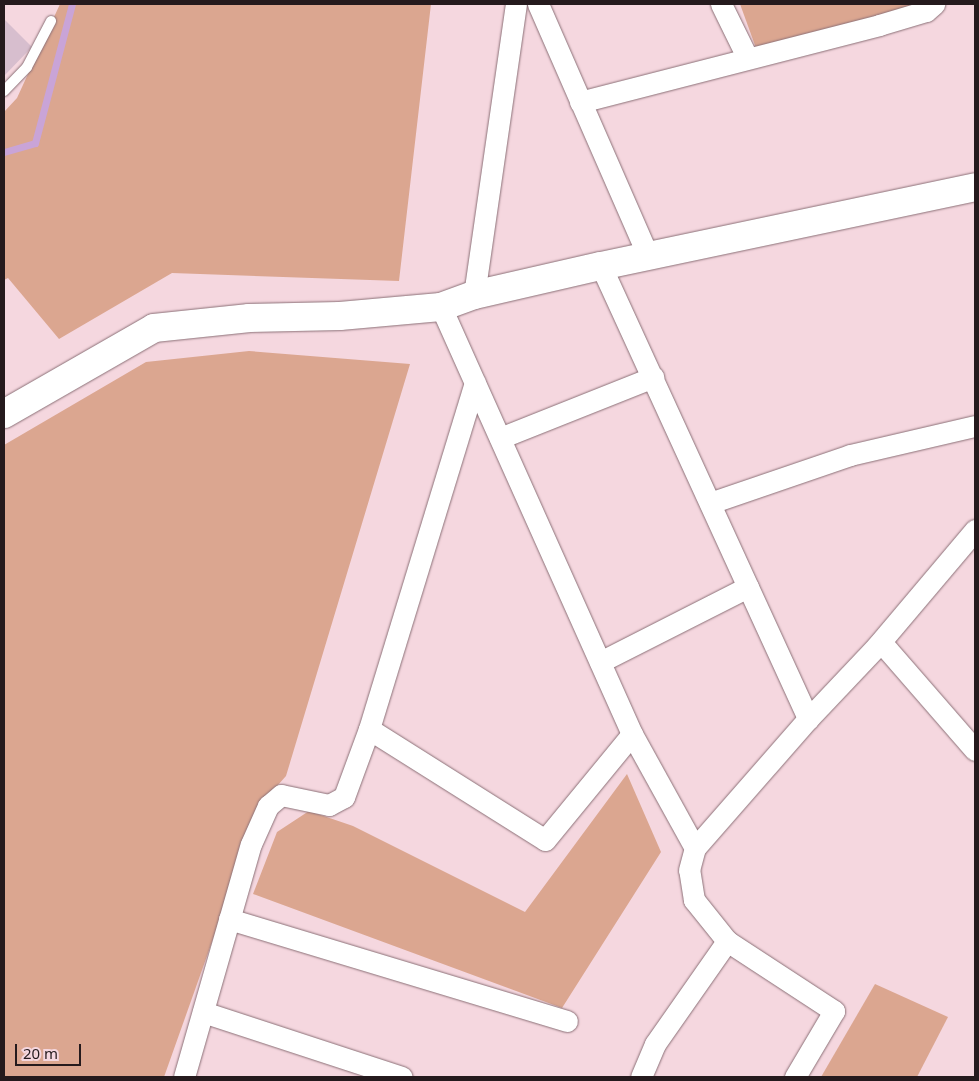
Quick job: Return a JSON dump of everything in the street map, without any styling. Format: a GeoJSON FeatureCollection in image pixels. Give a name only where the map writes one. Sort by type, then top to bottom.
{"type":"FeatureCollection","features":[{"type":"Feature","properties":{"kind":"street"},"geometry":{"type":"LineString","coordinates":[[474,295],[516,4]]}},
{"type":"Feature","properties":{"kind":"street"},"geometry":{"type":"LineString","coordinates":[[538,4],[648,256]]}},
{"type":"Feature","properties":{"kind":"street"},"geometry":{"type":"LineString","coordinates":[[721,4],[747,57]]}},
{"type":"Feature","properties":{"kind":"street"},"geometry":{"type":"LineString","coordinates":[[580,102],[747,57],[888,22],[926,11],[934,4]]}},
{"type":"Feature","properties":{"kind":"street"},"geometry":{"type":"LineString","coordinates":[[4,414],[154,328],[249,318],[340,316],[441,307],[474,295],[601,266],[975,187]]}},
{"type":"Feature","properties":{"kind":"street"},"geometry":{"type":"LineString","coordinates":[[601,266],[654,377],[808,719]]}},
{"type":"Feature","properties":{"kind":"street"},"geometry":{"type":"LineString","coordinates":[[441,307],[632,734],[695,848]]}},
{"type":"Feature","properties":{"kind":"street"},"geometry":{"type":"LineString","coordinates":[[500,438],[654,377]]}},
{"type":"Feature","properties":{"kind":"street"},"geometry":{"type":"LineString","coordinates":[[184,1077],[250,844],[268,806],[281,795],[330,805],[344,797],[369,729],[475,383]]}},
{"type":"Feature","properties":{"kind":"street"},"geometry":{"type":"LineString","coordinates":[[710,502],[850,455],[975,426]]}},
{"type":"Feature","properties":{"kind":"street"},"geometry":{"type":"LineString","coordinates":[[795,1077],[834,1011],[727,941],[694,900],[689,870],[695,848],[808,719],[881,642],[975,530]]}},
{"type":"Feature","properties":{"kind":"street"},"geometry":{"type":"LineString","coordinates":[[600,662],[748,587]]}},
{"type":"Feature","properties":{"kind":"street"},"geometry":{"type":"LineString","coordinates":[[881,642],[975,750]]}},
{"type":"Feature","properties":{"kind":"street"},"geometry":{"type":"LineString","coordinates":[[369,729],[545,840],[632,734]]}},
{"type":"Feature","properties":{"kind":"street"},"geometry":{"type":"LineString","coordinates":[[230,919],[567,1021]]}},
{"type":"Feature","properties":{"kind":"street"},"geometry":{"type":"LineString","coordinates":[[640,1077],[655,1044],[727,941]]}},
{"type":"Feature","properties":{"kind":"street"},"geometry":{"type":"LineString","coordinates":[[203,1012],[340,1054],[402,1077]]}},
{"type":"Feature","properties":{"kind":"lane"},"geometry":{"type":"LineString","coordinates":[[4,91],[27,67],[51,21]]}},
{"type":"Feature","properties":{"kind":"shaded area"},"geometry":{"type":"Polygon","coordinates":[[[60,4],[431,4],[399,281],[172,273],[59,339],[8,278],[4,280],[4,112],[17,98],[60,4]]]}},
{"type":"Feature","properties":{"kind":"shaded area"},"geometry":{"type":"Polygon","coordinates":[[[740,4],[924,4],[756,48],[740,4]]]}},
{"type":"Feature","properties":{"kind":"shaded area"},"geometry":{"type":"Polygon","coordinates":[[[249,351],[410,364],[286,776],[261,804],[164,1077],[4,1077],[4,445],[146,362],[249,351]]]}},
{"type":"Feature","properties":{"kind":"shaded area"},"geometry":{"type":"Polygon","coordinates":[[[627,774],[661,852],[562,1008],[253,894],[277,832],[309,811],[353,826],[525,912],[627,774]]]}},
{"type":"Feature","properties":{"kind":"shaded area"},"geometry":{"type":"Polygon","coordinates":[[[875,984],[948,1017],[917,1077],[821,1077],[875,984]]]}},
{"type":"Feature","properties":{"kind":"building"},"geometry":{"type":"Polygon","coordinates":[[[4,19],[32,47],[4,76],[4,19]]]}},
{"type":"Feature","properties":{"kind":"waterway"},"geometry":{"type":"LineString","coordinates":[[4,152],[35,143],[72,4]]}}]}
